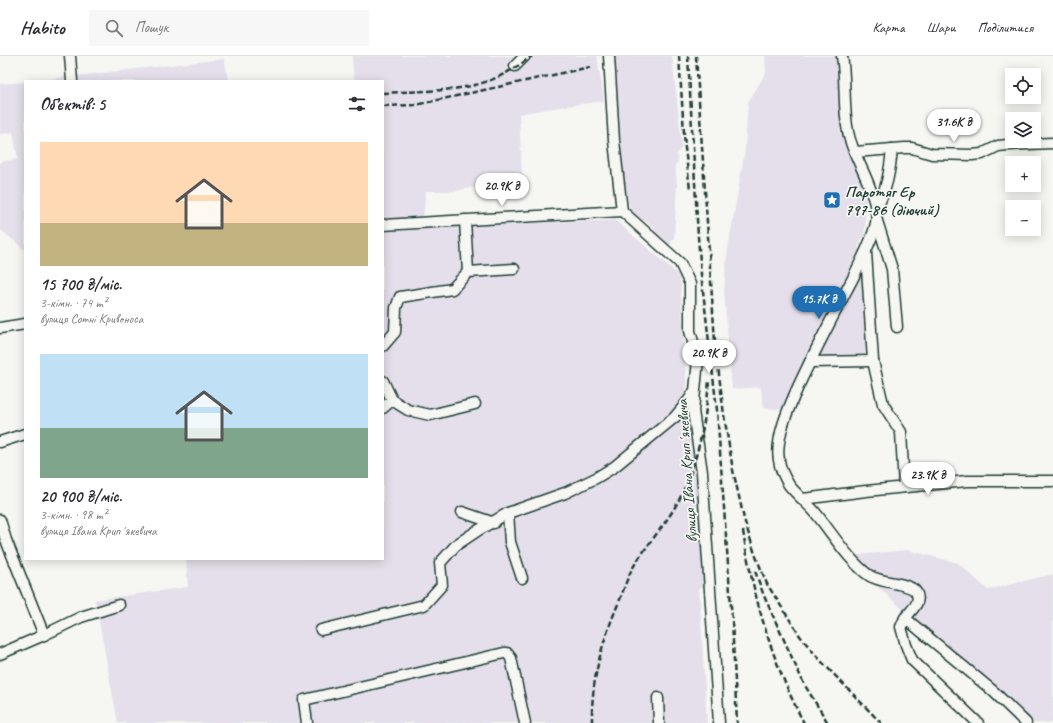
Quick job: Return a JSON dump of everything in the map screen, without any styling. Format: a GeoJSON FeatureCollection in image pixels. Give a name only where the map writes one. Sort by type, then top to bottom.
{"type":"FeatureCollection","features":[{"type":"Feature","properties":{"kind":"street"},"geometry":{"type":"LineString","coordinates":[[70,56],[72,80]]}},
{"type":"Feature","properties":{"kind":"street"},"geometry":{"type":"LineString","coordinates":[[515,66],[525,56]]}},
{"type":"Feature","properties":{"kind":"street"},"geometry":{"type":"LineString","coordinates":[[384,225],[622,211],[614,141],[609,56]]}},
{"type":"Feature","properties":{"kind":"street"},"geometry":{"type":"LineString","coordinates":[[842,56],[849,137],[869,184],[892,269],[896,327]]}},
{"type":"Feature","properties":{"kind":"street"},"geometry":{"type":"LineString","coordinates":[[855,152],[912,148],[932,154],[982,154],[998,146],[1008,144],[1053,143]]}},
{"type":"Feature","properties":{"kind":"street"},"geometry":{"type":"LineString","coordinates":[[892,149],[887,182],[877,214],[874,231],[788,410],[778,450],[780,465],[786,479],[795,491],[814,511],[849,556],[870,576],[881,581],[912,588],[916,592],[918,599],[917,604],[905,618],[901,627],[912,660],[978,723]]}},
{"type":"Feature","properties":{"kind":"street","name":"вулиця Івана Крипʼякевича"},"geometry":{"type":"LineString","coordinates":[[622,211],[680,263],[690,284],[690,331],[698,360],[694,411],[702,472],[719,723]]}},
{"type":"Feature","properties":{"kind":"street"},"geometry":{"type":"LineString","coordinates":[[465,220],[468,272]]}},
{"type":"Feature","properties":{"kind":"street"},"geometry":{"type":"LineString","coordinates":[[866,250],[873,361],[883,404],[902,432],[904,487]]}},
{"type":"Feature","properties":{"kind":"street"},"geometry":{"type":"LineString","coordinates":[[384,345],[395,332],[396,308],[400,297],[452,289],[468,272],[514,269]]}},
{"type":"Feature","properties":{"kind":"street"},"geometry":{"type":"LineString","coordinates":[[0,328],[24,324]]}},
{"type":"Feature","properties":{"kind":"street"},"geometry":{"type":"LineString","coordinates":[[810,362],[873,361]]}},
{"type":"Feature","properties":{"kind":"street"},"geometry":{"type":"LineString","coordinates":[[384,383],[392,400],[408,410],[430,415],[475,404]]}},
{"type":"Feature","properties":{"kind":"street"},"geometry":{"type":"LineString","coordinates":[[321,630],[424,605],[442,585],[440,564],[456,545],[508,513],[565,493],[596,478],[614,467],[675,417],[689,400],[695,388]]}},
{"type":"Feature","properties":{"kind":"street"},"geometry":{"type":"LineString","coordinates":[[384,407],[392,400]]}},
{"type":"Feature","properties":{"kind":"street"},"geometry":{"type":"LineString","coordinates":[[0,442],[24,434]]}},
{"type":"Feature","properties":{"kind":"street"},"geometry":{"type":"LineString","coordinates":[[803,499],[866,491],[974,481],[1053,481]]}},
{"type":"Feature","properties":{"kind":"street"},"geometry":{"type":"LineString","coordinates":[[462,512],[493,523]]}},
{"type":"Feature","properties":{"kind":"street"},"geometry":{"type":"LineString","coordinates":[[508,513],[510,542],[522,578]]}},
{"type":"Feature","properties":{"kind":"street"},"geometry":{"type":"LineString","coordinates":[[0,520],[6,540],[44,635]]}},
{"type":"Feature","properties":{"kind":"street"},"geometry":{"type":"LineString","coordinates":[[0,654],[81,617],[119,605]]}},
{"type":"Feature","properties":{"kind":"street"},"geometry":{"type":"LineString","coordinates":[[905,618],[993,692],[1026,723]]}},
{"type":"Feature","properties":{"kind":"street"},"geometry":{"type":"LineString","coordinates":[[308,723],[304,700],[504,653],[507,653],[511,658],[525,723]]}},
{"type":"Feature","properties":{"kind":"street"},"geometry":{"type":"LineString","coordinates":[[658,698],[659,723]]}},
{"type":"Feature","properties":{"kind":"shaded area"},"geometry":{"type":"Polygon","coordinates":[[[352,56],[597,56],[604,101],[519,114],[522,177],[456,191],[426,191],[423,217],[384,219],[384,80],[354,80],[352,56]]]}},
{"type":"Feature","properties":{"kind":"shaded area"},"geometry":{"type":"Polygon","coordinates":[[[613,56],[672,56],[682,147],[677,153],[678,162],[675,165],[677,184],[674,238],[669,246],[656,236],[653,226],[631,214],[619,157],[613,56]]]}},
{"type":"Feature","properties":{"kind":"shaded area"},"geometry":{"type":"Polygon","coordinates":[[[765,56],[837,56],[838,74],[841,74],[840,133],[846,143],[866,193],[865,230],[858,248],[864,255],[867,340],[865,343],[865,358],[815,362],[788,410],[763,408],[761,387],[732,389],[724,290],[727,255],[745,149],[748,102],[766,73],[765,56]]]}},
{"type":"Feature","properties":{"kind":"shaded area"},"geometry":{"type":"Polygon","coordinates":[[[224,59],[229,80],[41,80],[224,59]]]}},
{"type":"Feature","properties":{"kind":"shaded area"},"geometry":{"type":"Polygon","coordinates":[[[24,82],[24,249],[0,229],[0,162],[18,159],[13,132],[0,134],[0,84],[24,82]]]}},
{"type":"Feature","properties":{"kind":"shaded area"},"geometry":{"type":"Polygon","coordinates":[[[615,220],[680,276],[688,415],[691,416],[704,587],[699,588],[707,723],[118,723],[95,600],[188,587],[186,560],[384,560],[384,229],[615,220]]]}},
{"type":"Feature","properties":{"kind":"shaded area"},"geometry":{"type":"Polygon","coordinates":[[[907,550],[958,563],[988,590],[1053,574],[1053,723],[1033,723],[849,562],[859,555],[907,550]]]}},
{"type":"Feature","properties":{"kind":"railway"},"geometry":{"type":"LineString","coordinates":[[384,93],[441,90],[475,85],[505,74],[532,56]]}},
{"type":"Feature","properties":{"kind":"railway"},"geometry":{"type":"LineString","coordinates":[[679,56],[685,148],[690,189]]}},
{"type":"Feature","properties":{"kind":"railway"},"geometry":{"type":"LineString","coordinates":[[688,56],[698,237],[717,410],[732,620],[737,723]]}},
{"type":"Feature","properties":{"kind":"railway"},"geometry":{"type":"LineString","coordinates":[[696,56],[715,342],[724,415],[733,470],[744,519],[755,554],[767,584],[800,636],[819,659],[881,723]]}},
{"type":"Feature","properties":{"kind":"railway"},"geometry":{"type":"LineString","coordinates":[[384,106],[415,105],[590,67]]}},
{"type":"Feature","properties":{"kind":"railway"},"geometry":{"type":"LineString","coordinates":[[592,723],[592,706],[596,674],[599,658],[609,628],[631,571],[675,508],[692,470],[706,411],[709,380]]}},
{"type":"Feature","properties":{"kind":"railway"},"geometry":{"type":"LineString","coordinates":[[743,531],[752,581],[766,630],[783,678],[804,723]]}},
{"type":"Feature","properties":{"kind":"railway"},"geometry":{"type":"LineString","coordinates":[[755,571],[764,596],[804,684],[828,723]]}},
{"type":"Feature","properties":{"kind":"place","name":"Паротяг Ер 797-86 (діючий)"},"geometry":{"type":"Point","coordinates":[832,200]}}]}
